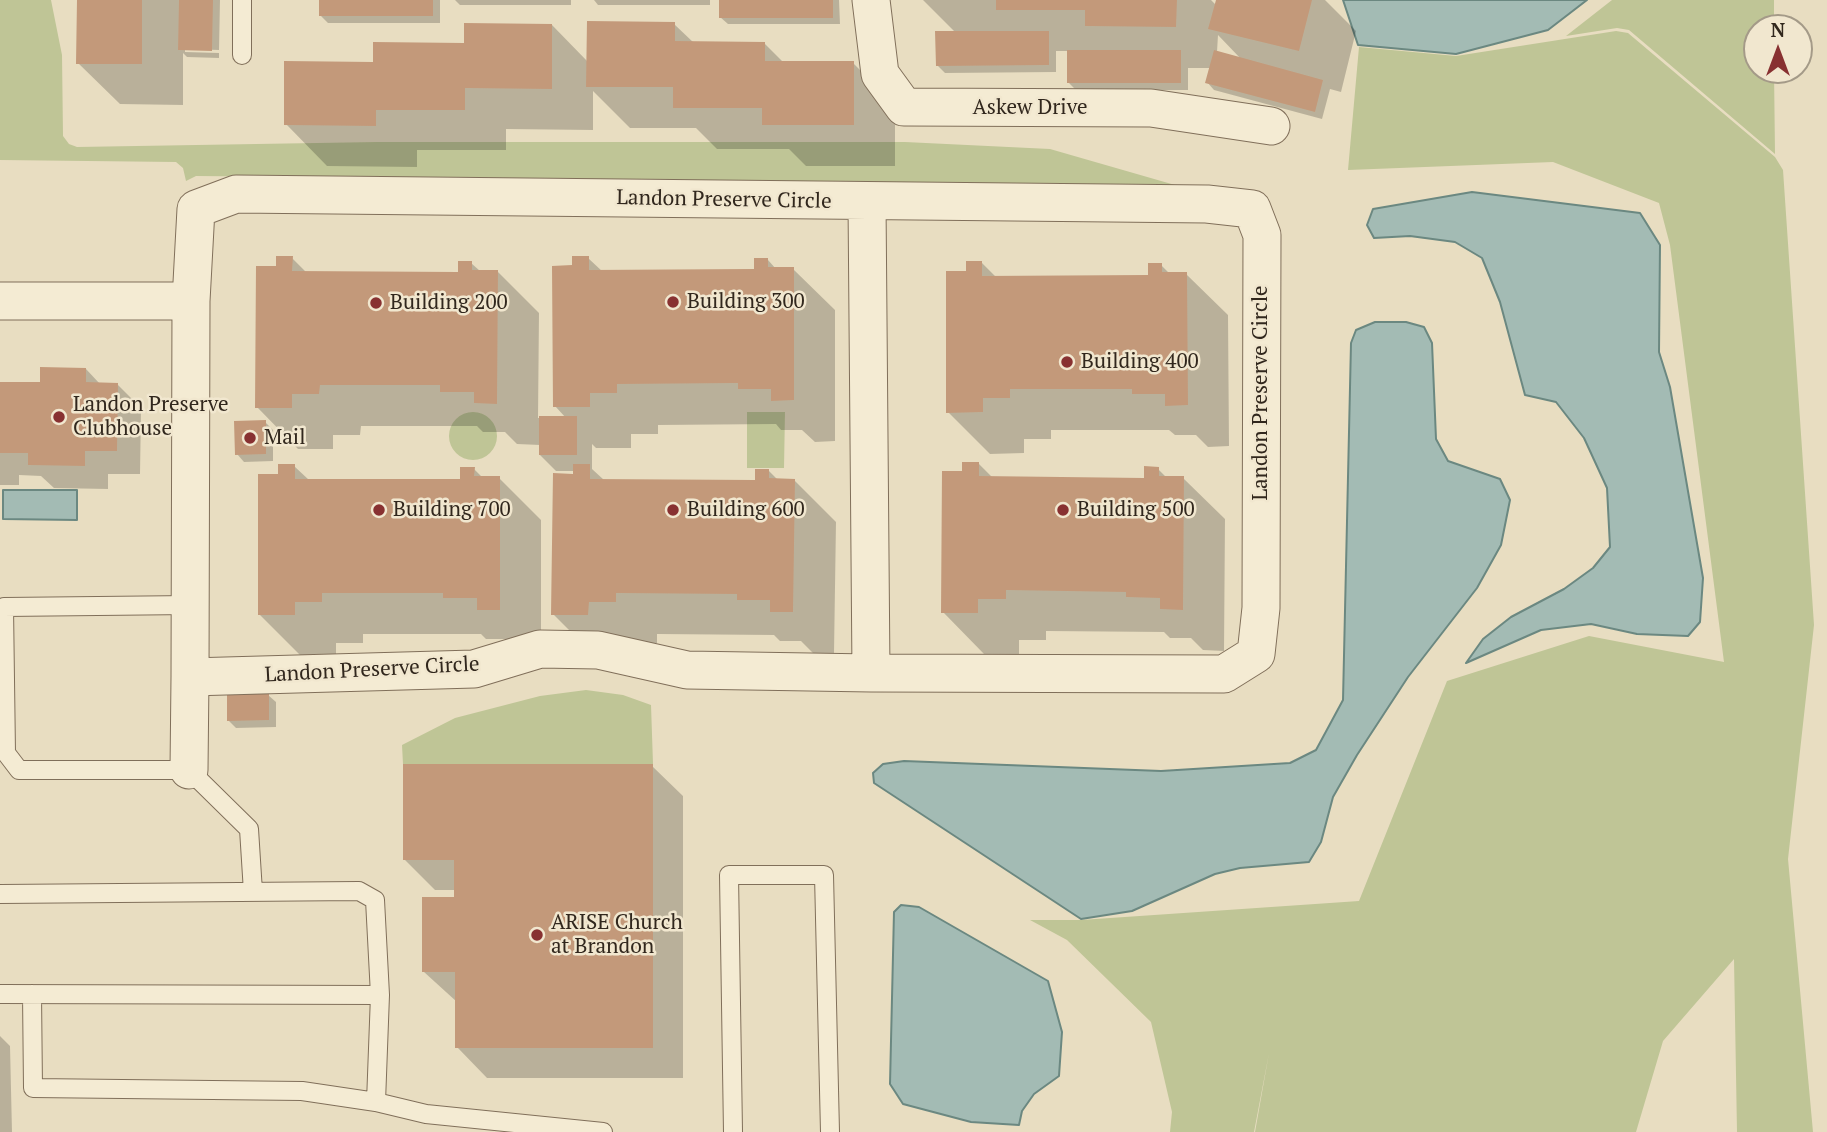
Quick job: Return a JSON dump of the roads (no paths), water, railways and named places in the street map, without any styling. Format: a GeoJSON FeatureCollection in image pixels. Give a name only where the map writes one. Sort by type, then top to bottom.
{"type":"FeatureCollection","features":[{"type":"Feature","properties":{"kind":"street","name":"Askew Drive"},"geometry":{"type":"LineString","coordinates":[[871,0],[880,74],[904,107],[1151,108],[1271,126]]}},
{"type":"Feature","properties":{"kind":"street","name":"Landon Preserve Circle"},"geometry":{"type":"LineString","coordinates":[[189,770],[191,301],[197,209],[236,194],[1207,204],[1252,209],[1262,235],[1261,608],[1256,654],[1224,674],[687,670],[598,650],[540,649],[474,669],[190,677]]}},
{"type":"Feature","properties":{"kind":"street"},"geometry":{"type":"LineString","coordinates":[[867,202],[871,673]]}},
{"type":"Feature","properties":{"kind":"street"},"geometry":{"type":"LineString","coordinates":[[0,301],[191,301]]}},
{"type":"Feature","properties":{"kind":"lane"},"geometry":{"type":"LineString","coordinates":[[242,0],[242,55]]}},
{"type":"Feature","properties":{"kind":"lane"},"geometry":{"type":"LineString","coordinates":[[191,605],[4,607],[6,753],[19,770],[189,770],[249,829],[253,892]]}},
{"type":"Feature","properties":{"kind":"lane"},"geometry":{"type":"LineString","coordinates":[[733,1132],[729,875],[824,875],[830,1132]]}},
{"type":"Feature","properties":{"kind":"lane"},"geometry":{"type":"LineString","coordinates":[[0,894],[359,891],[375,900],[380,995],[376,1102]]}},
{"type":"Feature","properties":{"kind":"lane"},"geometry":{"type":"LineString","coordinates":[[0,994],[380,995]]}},
{"type":"Feature","properties":{"kind":"lane"},"geometry":{"type":"LineString","coordinates":[[32,994],[33,1087],[302,1091],[376,1102],[426,1114],[603,1132]]}},
{"type":"Feature","properties":{"kind":"water"},"geometry":{"type":"Polygon","coordinates":[[[1343,0],[1587,0],[1548,30],[1456,54],[1358,45],[1343,0]]]}},
{"type":"Feature","properties":{"kind":"water"},"geometry":{"type":"Polygon","coordinates":[[[1472,192],[1640,213],[1660,245],[1659,352],[1670,387],[1703,578],[1700,622],[1688,636],[1637,634],[1591,624],[1541,630],[1466,663],[1483,639],[1511,617],[1564,589],[1593,568],[1610,547],[1607,488],[1584,438],[1556,402],[1525,395],[1500,302],[1482,258],[1455,242],[1410,236],[1374,238],[1367,225],[1373,209],[1472,192]]]}},
{"type":"Feature","properties":{"kind":"water"},"geometry":{"type":"Polygon","coordinates":[[[1375,322],[1406,322],[1424,327],[1432,343],[1436,439],[1448,461],[1500,479],[1510,500],[1501,545],[1477,588],[1408,677],[1357,755],[1333,797],[1321,842],[1309,862],[1240,868],[1215,874],[1132,911],[1081,919],[874,783],[873,773],[883,764],[904,761],[1161,771],[1290,763],[1316,750],[1343,700],[1351,343],[1356,330],[1375,322]]]}},
{"type":"Feature","properties":{"kind":"water"},"geometry":{"type":"Polygon","coordinates":[[[3,490],[77,490],[77,520],[3,519],[3,490]]]}},
{"type":"Feature","properties":{"kind":"water"},"geometry":{"type":"Polygon","coordinates":[[[901,905],[919,907],[1048,981],[1062,1032],[1059,1076],[1034,1094],[1022,1111],[1019,1125],[971,1122],[903,1104],[890,1084],[894,912],[901,905]]]}},
{"type":"Feature","properties":{"kind":"place","name":"Building 300"},"geometry":{"type":"Point","coordinates":[673,302]}},
{"type":"Feature","properties":{"kind":"place","name":"Building 200"},"geometry":{"type":"Point","coordinates":[376,303]}},
{"type":"Feature","properties":{"kind":"place","name":"Building 400"},"geometry":{"type":"Point","coordinates":[1067,362]}},
{"type":"Feature","properties":{"kind":"place","name":"Landon Preserve Clubhouse"},"geometry":{"type":"Point","coordinates":[59,417]}},
{"type":"Feature","properties":{"kind":"place","name":"Mail"},"geometry":{"type":"Point","coordinates":[250,438]}},
{"type":"Feature","properties":{"kind":"place","name":"Building 700"},"geometry":{"type":"Point","coordinates":[379,510]}},
{"type":"Feature","properties":{"kind":"place","name":"Building 600"},"geometry":{"type":"Point","coordinates":[673,510]}},
{"type":"Feature","properties":{"kind":"place","name":"Building 500"},"geometry":{"type":"Point","coordinates":[1063,510]}},
{"type":"Feature","properties":{"kind":"place","name":"ARISE Church at Brandon"},"geometry":{"type":"Point","coordinates":[537,935]}}]}
